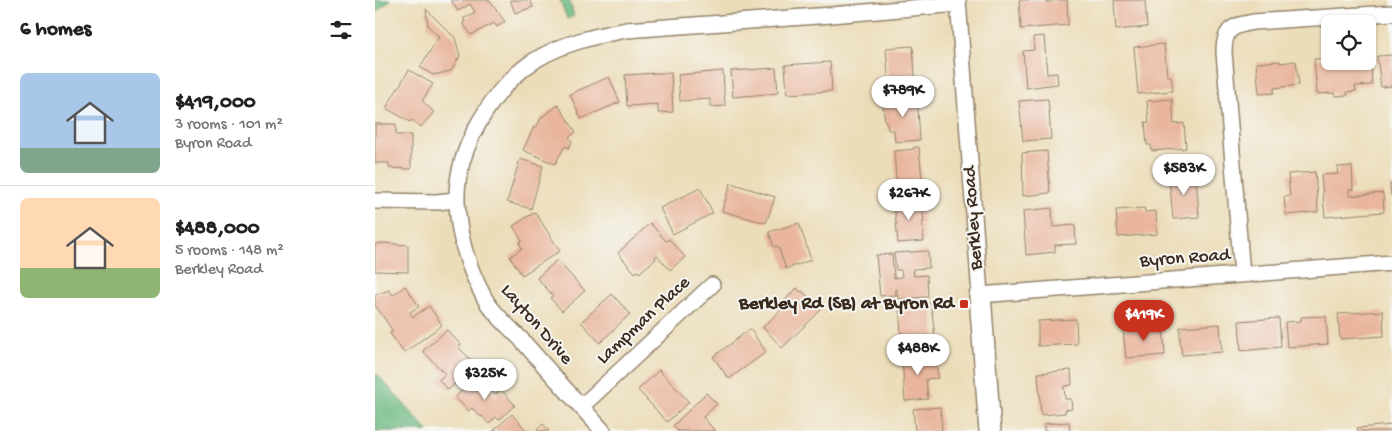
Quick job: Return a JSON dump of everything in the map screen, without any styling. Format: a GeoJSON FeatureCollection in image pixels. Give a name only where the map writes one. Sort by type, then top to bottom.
{"type":"FeatureCollection","features":[{"type":"Feature","properties":{"kind":"street","name":"Layton Drive"},"geometry":{"type":"LineString","coordinates":[[603,431],[486,301],[471,272],[464,252],[459,233],[456,200],[460,173],[466,152],[491,102],[512,79],[536,60],[570,44],[600,35],[627,30],[831,16],[958,2]]}},
{"type":"Feature","properties":{"kind":"street","name":"Berkley Road"},"geometry":{"type":"LineString","coordinates":[[958,2],[990,431]]}},
{"type":"Feature","properties":{"kind":"street"},"geometry":{"type":"LineString","coordinates":[[1242,275],[1224,52],[1224,41],[1230,29],[1253,22],[1392,13]]}},
{"type":"Feature","properties":{"kind":"street"},"geometry":{"type":"LineString","coordinates":[[375,201],[436,202],[456,200]]}},
{"type":"Feature","properties":{"kind":"street","name":"Byron Road"},"geometry":{"type":"LineString","coordinates":[[980,295],[1392,263]]}},
{"type":"Feature","properties":{"kind":"street","name":"Lampman Place"},"geometry":{"type":"LineString","coordinates":[[581,406],[712,285]]}},
{"type":"Feature","properties":{"kind":"green space"},"geometry":{"type":"Polygon","coordinates":[[[375,0],[391,0],[375,13],[375,0]]]}},
{"type":"Feature","properties":{"kind":"green space"},"geometry":{"type":"Polygon","coordinates":[[[560,0],[569,0],[574,16],[567,19],[560,0]]]}},
{"type":"Feature","properties":{"kind":"green space"},"geometry":{"type":"Polygon","coordinates":[[[375,374],[379,376],[428,431],[375,431],[375,374]]]}},
{"type":"Feature","properties":{"kind":"building"},"geometry":{"type":"Polygon","coordinates":[[[451,0],[490,0],[505,22],[497,27],[494,23],[471,35],[463,23],[465,21],[463,19],[475,12],[470,4],[458,11],[451,0]]]}},
{"type":"Feature","properties":{"kind":"building"},"geometry":{"type":"Polygon","coordinates":[[[510,0],[530,0],[533,7],[515,13],[510,0]]]}},
{"type":"Feature","properties":{"kind":"building"},"geometry":{"type":"Polygon","coordinates":[[[1019,0],[1047,0],[1047,2],[1052,2],[1052,0],[1067,0],[1068,25],[1021,29],[1019,0]]]}},
{"type":"Feature","properties":{"kind":"building"},"geometry":{"type":"Polygon","coordinates":[[[1114,0],[1145,0],[1147,27],[1116,30],[1114,0]]]}},
{"type":"Feature","properties":{"kind":"building"},"geometry":{"type":"Polygon","coordinates":[[[426,9],[455,38],[460,56],[451,71],[433,75],[420,67],[439,37],[428,26],[426,9]]]}},
{"type":"Feature","properties":{"kind":"building"},"geometry":{"type":"Polygon","coordinates":[[[1044,36],[1047,74],[1057,73],[1058,84],[1026,88],[1023,51],[1034,50],[1033,37],[1044,36]]]}},
{"type":"Feature","properties":{"kind":"building"},"geometry":{"type":"Polygon","coordinates":[[[1164,44],[1167,76],[1171,76],[1173,91],[1138,94],[1134,47],[1164,44]]]}},
{"type":"Feature","properties":{"kind":"building"},"geometry":{"type":"Polygon","coordinates":[[[913,46],[916,89],[889,90],[886,48],[913,46]]]}},
{"type":"Feature","properties":{"kind":"building"},"geometry":{"type":"Polygon","coordinates":[[[1392,55],[1392,86],[1381,87],[1377,56],[1392,55]]]}},
{"type":"Feature","properties":{"kind":"building"},"geometry":{"type":"Polygon","coordinates":[[[1314,59],[1321,59],[1321,70],[1371,70],[1372,85],[1355,86],[1356,91],[1347,92],[1348,95],[1335,96],[1334,93],[1317,94],[1314,59]]]}},
{"type":"Feature","properties":{"kind":"building"},"geometry":{"type":"Polygon","coordinates":[[[1280,61],[1280,63],[1296,61],[1299,85],[1274,88],[1274,93],[1259,94],[1256,63],[1280,61]]]}},
{"type":"Feature","properties":{"kind":"building"},"geometry":{"type":"Polygon","coordinates":[[[830,62],[832,91],[787,94],[785,65],[830,62]]]}},
{"type":"Feature","properties":{"kind":"building"},"geometry":{"type":"Polygon","coordinates":[[[776,68],[778,93],[733,97],[731,71],[776,68]]]}},
{"type":"Feature","properties":{"kind":"building"},"geometry":{"type":"Polygon","coordinates":[[[409,70],[433,84],[422,101],[434,112],[421,127],[412,120],[410,122],[386,108],[409,70]]]}},
{"type":"Feature","properties":{"kind":"building"},"geometry":{"type":"Polygon","coordinates":[[[723,71],[725,106],[710,107],[710,99],[680,101],[678,75],[723,71]]]}},
{"type":"Feature","properties":{"kind":"building"},"geometry":{"type":"Polygon","coordinates":[[[671,73],[673,112],[658,113],[658,104],[627,106],[625,75],[671,73]]]}},
{"type":"Feature","properties":{"kind":"building"},"geometry":{"type":"Polygon","coordinates":[[[609,77],[620,102],[581,119],[570,94],[609,77]]]}},
{"type":"Feature","properties":{"kind":"building"},"geometry":{"type":"Polygon","coordinates":[[[917,95],[920,140],[895,142],[894,130],[888,130],[887,122],[885,122],[883,106],[886,106],[885,98],[917,95]]]}},
{"type":"Feature","properties":{"kind":"building"},"geometry":{"type":"Polygon","coordinates":[[[1048,99],[1051,139],[1023,141],[1019,101],[1048,99]]]}},
{"type":"Feature","properties":{"kind":"building"},"geometry":{"type":"Polygon","coordinates":[[[1172,99],[1174,124],[1184,123],[1186,148],[1152,151],[1151,145],[1147,145],[1145,122],[1149,122],[1147,101],[1172,99]]]}},
{"type":"Feature","properties":{"kind":"building"},"geometry":{"type":"Polygon","coordinates":[[[558,105],[576,132],[569,137],[572,141],[569,148],[565,146],[555,164],[523,150],[534,127],[536,128],[541,118],[558,105]]]}},
{"type":"Feature","properties":{"kind":"building"},"geometry":{"type":"Polygon","coordinates":[[[375,124],[396,124],[396,135],[411,135],[411,169],[389,168],[389,163],[375,163],[375,124]]]}},
{"type":"Feature","properties":{"kind":"building"},"geometry":{"type":"Polygon","coordinates":[[[914,147],[919,147],[923,191],[907,192],[907,196],[900,197],[900,193],[897,192],[894,151],[914,149],[914,147]]]}},
{"type":"Feature","properties":{"kind":"building"},"geometry":{"type":"Polygon","coordinates":[[[1047,151],[1050,193],[1023,196],[1022,153],[1047,151]]]}},
{"type":"Feature","properties":{"kind":"building"},"geometry":{"type":"Polygon","coordinates":[[[520,159],[543,166],[531,209],[507,202],[520,159]]]}},
{"type":"Feature","properties":{"kind":"building"},"geometry":{"type":"Polygon","coordinates":[[[1352,166],[1353,189],[1349,190],[1349,196],[1383,193],[1384,212],[1325,217],[1321,175],[1338,174],[1337,167],[1352,166]]]}},
{"type":"Feature","properties":{"kind":"building"},"geometry":{"type":"Polygon","coordinates":[[[1315,172],[1318,212],[1286,215],[1284,197],[1290,196],[1288,174],[1315,172]]]}},
{"type":"Feature","properties":{"kind":"building"},"geometry":{"type":"Polygon","coordinates":[[[1196,173],[1199,217],[1173,219],[1169,175],[1196,173]]]}},
{"type":"Feature","properties":{"kind":"building"},"geometry":{"type":"Polygon","coordinates":[[[731,183],[775,197],[766,223],[722,211],[731,183]]]}},
{"type":"Feature","properties":{"kind":"building"},"geometry":{"type":"Polygon","coordinates":[[[1392,183],[1392,196],[1391,196],[1390,184],[1392,183]]]}},
{"type":"Feature","properties":{"kind":"building"},"geometry":{"type":"Polygon","coordinates":[[[700,188],[713,213],[673,234],[660,208],[700,188]]]}},
{"type":"Feature","properties":{"kind":"building"},"geometry":{"type":"Polygon","coordinates":[[[921,200],[924,241],[898,243],[894,202],[921,200]]]}},
{"type":"Feature","properties":{"kind":"building"},"geometry":{"type":"Polygon","coordinates":[[[1052,208],[1053,227],[1075,225],[1076,244],[1055,245],[1055,252],[1026,255],[1023,211],[1052,208]]]}},
{"type":"Feature","properties":{"kind":"building"},"geometry":{"type":"Polygon","coordinates":[[[1144,208],[1145,212],[1156,211],[1157,234],[1118,237],[1116,210],[1144,208]]]}},
{"type":"Feature","properties":{"kind":"building"},"geometry":{"type":"Polygon","coordinates":[[[535,212],[560,251],[522,275],[510,257],[522,248],[519,243],[522,241],[513,226],[535,212]]]}},
{"type":"Feature","properties":{"kind":"building"},"geometry":{"type":"Polygon","coordinates":[[[650,223],[666,241],[669,239],[685,257],[670,270],[657,255],[656,259],[639,273],[638,271],[635,273],[618,253],[650,223]]]}},
{"type":"Feature","properties":{"kind":"building"},"geometry":{"type":"Polygon","coordinates":[[[799,223],[811,260],[786,269],[778,246],[774,247],[769,232],[799,223]]]}},
{"type":"Feature","properties":{"kind":"building"},"geometry":{"type":"Polygon","coordinates":[[[375,244],[408,245],[408,272],[375,271],[375,244]]]}},
{"type":"Feature","properties":{"kind":"building"},"geometry":{"type":"Polygon","coordinates":[[[928,251],[929,268],[913,269],[914,276],[927,275],[928,297],[898,299],[897,289],[895,289],[896,295],[880,296],[876,255],[892,254],[894,278],[902,277],[901,270],[896,270],[894,253],[928,251]]]}},
{"type":"Feature","properties":{"kind":"building"},"geometry":{"type":"Polygon","coordinates":[[[557,260],[585,291],[562,311],[550,298],[553,296],[537,278],[557,260]]]}},
{"type":"Feature","properties":{"kind":"building"},"geometry":{"type":"Polygon","coordinates":[[[405,286],[419,306],[410,312],[413,317],[429,306],[442,325],[404,353],[390,333],[393,331],[375,305],[375,295],[389,290],[393,295],[405,286]]]}},
{"type":"Feature","properties":{"kind":"building"},"geometry":{"type":"Polygon","coordinates":[[[797,288],[821,310],[782,348],[763,327],[784,307],[781,304],[797,288]]]}},
{"type":"Feature","properties":{"kind":"building"},"geometry":{"type":"Polygon","coordinates":[[[612,294],[630,314],[600,343],[581,322],[612,294]]]}},
{"type":"Feature","properties":{"kind":"building"},"geometry":{"type":"Polygon","coordinates":[[[931,303],[936,346],[902,348],[899,306],[931,303]]]}},
{"type":"Feature","properties":{"kind":"building"},"geometry":{"type":"Polygon","coordinates":[[[1383,311],[1384,336],[1340,339],[1338,314],[1383,311]]]}},
{"type":"Feature","properties":{"kind":"building"},"geometry":{"type":"Polygon","coordinates":[[[1326,316],[1328,344],[1287,347],[1285,322],[1301,321],[1301,317],[1326,316]]]}},
{"type":"Feature","properties":{"kind":"building"},"geometry":{"type":"Polygon","coordinates":[[[1279,318],[1281,347],[1241,351],[1239,321],[1279,318]]]}},
{"type":"Feature","properties":{"kind":"building"},"geometry":{"type":"Polygon","coordinates":[[[1076,319],[1077,344],[1038,346],[1038,321],[1076,319]]]}},
{"type":"Feature","properties":{"kind":"building"},"geometry":{"type":"Polygon","coordinates":[[[1220,324],[1222,352],[1182,355],[1180,327],[1220,324]]]}},
{"type":"Feature","properties":{"kind":"building"},"geometry":{"type":"Polygon","coordinates":[[[1163,327],[1165,355],[1126,358],[1123,330],[1163,327]]]}},
{"type":"Feature","properties":{"kind":"building"},"geometry":{"type":"Polygon","coordinates":[[[750,329],[766,352],[729,379],[713,357],[750,329]]]}},
{"type":"Feature","properties":{"kind":"building"},"geometry":{"type":"Polygon","coordinates":[[[447,330],[461,345],[458,347],[476,365],[448,390],[439,380],[445,374],[423,351],[447,330]]]}},
{"type":"Feature","properties":{"kind":"building"},"geometry":{"type":"Polygon","coordinates":[[[936,356],[938,378],[926,379],[928,399],[905,401],[902,358],[936,356]]]}},
{"type":"Feature","properties":{"kind":"building"},"geometry":{"type":"Polygon","coordinates":[[[659,370],[689,402],[667,422],[638,390],[659,370]]]}},
{"type":"Feature","properties":{"kind":"building"},"geometry":{"type":"Polygon","coordinates":[[[1071,370],[1072,385],[1064,386],[1065,399],[1071,399],[1072,409],[1065,410],[1065,413],[1041,415],[1038,373],[1071,370]]]}},
{"type":"Feature","properties":{"kind":"building"},"geometry":{"type":"Polygon","coordinates":[[[478,377],[495,395],[501,390],[515,405],[499,420],[496,417],[489,424],[472,408],[468,411],[455,397],[478,377]]]}},
{"type":"Feature","properties":{"kind":"building"},"geometry":{"type":"Polygon","coordinates":[[[706,393],[717,404],[703,417],[715,431],[678,431],[673,426],[706,393]]]}},
{"type":"Feature","properties":{"kind":"building"},"geometry":{"type":"Polygon","coordinates":[[[940,407],[942,431],[915,431],[913,409],[940,407]]]}},
{"type":"Feature","properties":{"kind":"building"},"geometry":{"type":"Polygon","coordinates":[[[512,414],[527,431],[493,431],[512,414]]]}},
{"type":"Feature","properties":{"kind":"building"},"geometry":{"type":"Polygon","coordinates":[[[1069,422],[1070,431],[1044,431],[1044,424],[1069,422]]]}},
{"type":"Feature","properties":{"kind":"building"},"geometry":{"type":"Polygon","coordinates":[[[543,424],[549,431],[536,431],[543,424]]]}},
{"type":"Feature","properties":{"kind":"building"},"geometry":{"type":"Polygon","coordinates":[[[1392,425],[1392,431],[1358,431],[1357,428],[1392,425]]]}},
{"type":"Feature","properties":{"kind":"place","name":"Berkley Rd (SB) at Byron Rd"},"geometry":{"type":"Point","coordinates":[964,304]}}]}
